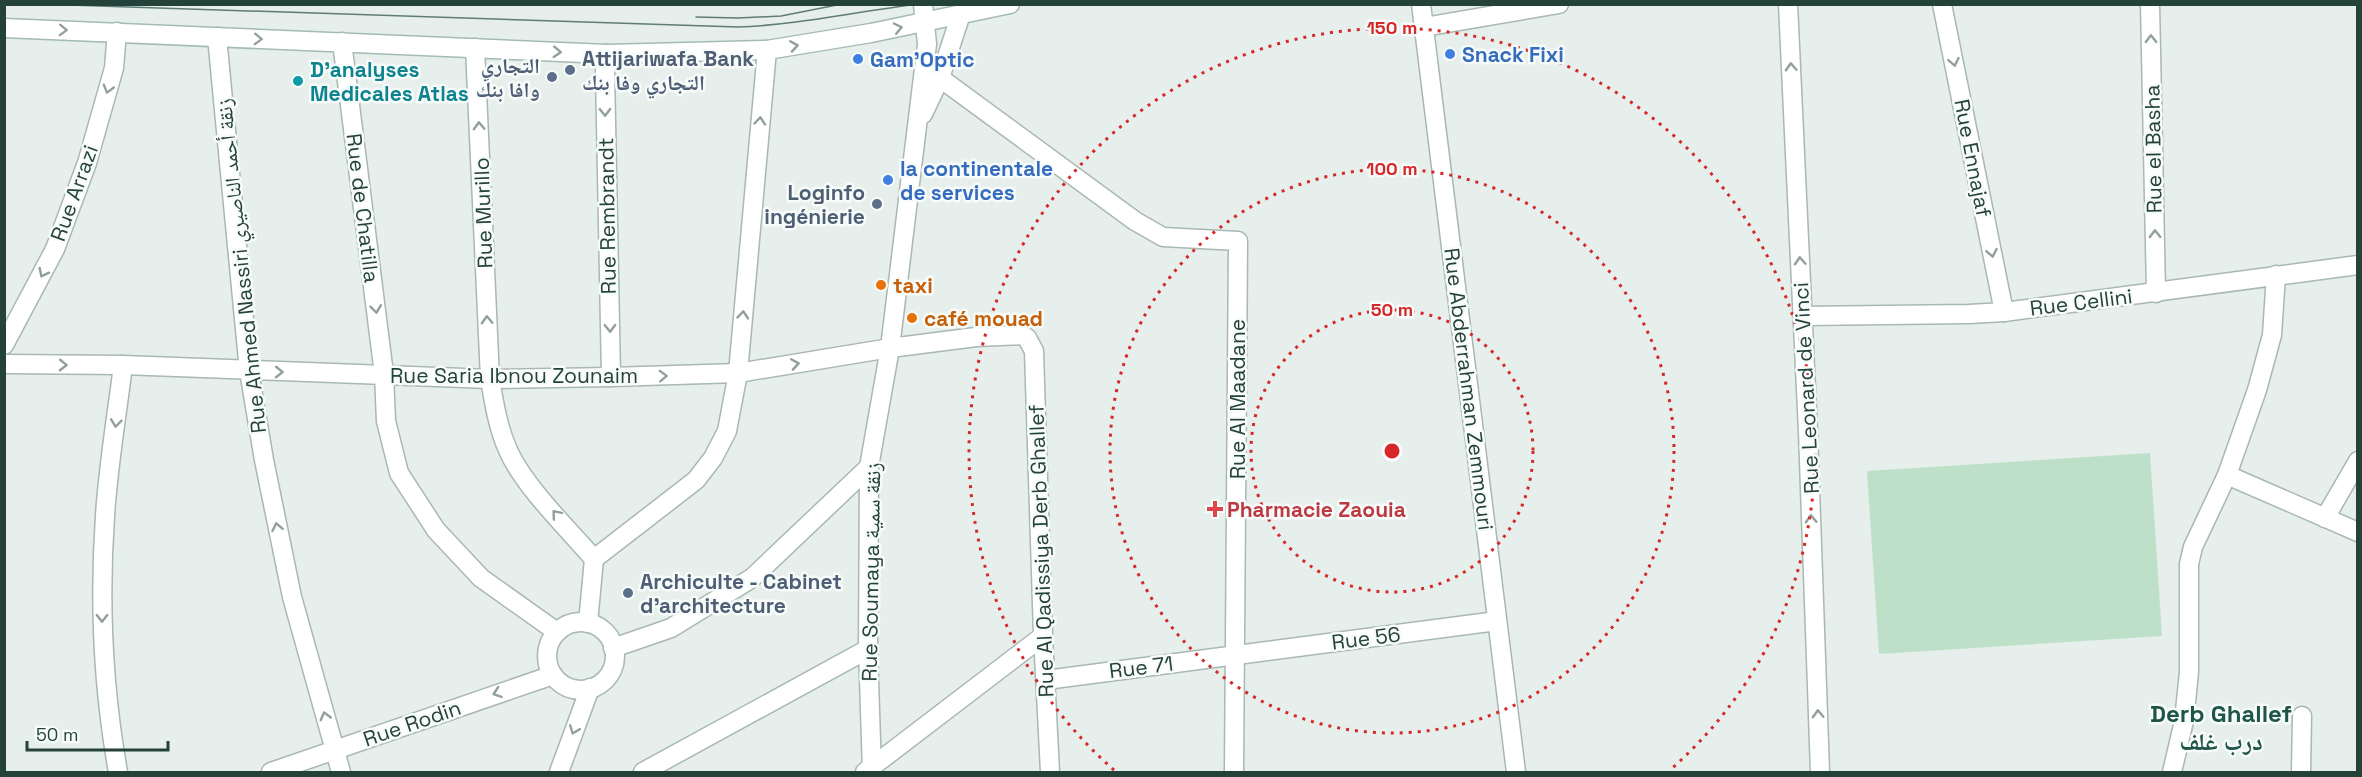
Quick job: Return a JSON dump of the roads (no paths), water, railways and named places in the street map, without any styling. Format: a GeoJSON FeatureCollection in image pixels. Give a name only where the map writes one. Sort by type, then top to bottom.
{"type":"FeatureCollection","features":[{"type":"Feature","properties":{"kind":"street"},"geometry":{"type":"LineString","coordinates":[[4,28],[607,54],[767,50],[871,33],[924,13],[961,14],[1010,4]]}},
{"type":"Feature","properties":{"kind":"street","name":"Rue Abderrahman Zemmouri"},"geometry":{"type":"LineString","coordinates":[[1421,4],[1516,772]]}},
{"type":"Feature","properties":{"kind":"street"},"geometry":{"type":"LineString","coordinates":[[1424,27],[1559,4]]}},
{"type":"Feature","properties":{"kind":"street","name":"Rue Leonard de Vinci"},"geometry":{"type":"LineString","coordinates":[[1788,4],[1803,316],[1820,772]]}},
{"type":"Feature","properties":{"kind":"street","name":"Rue Ennajaf"},"geometry":{"type":"LineString","coordinates":[[1942,4],[2004,312]]}},
{"type":"Feature","properties":{"kind":"street","name":"Rue el Basha"},"geometry":{"type":"LineString","coordinates":[[2150,4],[2156,293]]}},
{"type":"Feature","properties":{"kind":"street","name":"Rue Soumaya زنقة سمية"},"geometry":{"type":"LineString","coordinates":[[869,771],[869,467],[890,348],[927,44],[924,13]]}},
{"type":"Feature","properties":{"kind":"street","name":"Rue Soumaya زنقة سمية"},"geometry":{"type":"LineString","coordinates":[[917,123],[940,78],[961,14]]}},
{"type":"Feature","properties":{"kind":"street","name":"Rue Arrazi"},"geometry":{"type":"LineString","coordinates":[[4,345],[55,249],[87,163],[114,68],[117,32]]}},
{"type":"Feature","properties":{"kind":"street","name":"Rue Ahmed Nassiri زنقة أحمد الناصيري"},"geometry":{"type":"LineString","coordinates":[[217,37],[249,371],[281,546],[302,635],[341,772]]}},
{"type":"Feature","properties":{"kind":"street","name":"Rue de Chatilla"},"geometry":{"type":"LineString","coordinates":[[342,42],[384,374],[386,421],[399,473],[436,530],[481,578],[557,632]]}},
{"type":"Feature","properties":{"kind":"street","name":"Rue Murillo"},"geometry":{"type":"LineString","coordinates":[[475,48],[490,379],[497,417],[508,450],[522,475],[594,559]]}},
{"type":"Feature","properties":{"kind":"street"},"geometry":{"type":"LineString","coordinates":[[588,623],[594,559],[696,480],[713,458],[727,431],[738,373],[767,50]]}},
{"type":"Feature","properties":{"kind":"street","name":"Rue Rembrandt"},"geometry":{"type":"LineString","coordinates":[[607,54],[604,71],[611,377]]}},
{"type":"Feature","properties":{"kind":"street","name":"Rue Al Maadane"},"geometry":{"type":"LineString","coordinates":[[940,78],[1136,221],[1163,237],[1238,241],[1234,772]]}},
{"type":"Feature","properties":{"kind":"street","name":"Rue Cellini"},"geometry":{"type":"LineString","coordinates":[[1803,316],[2004,312],[2358,266]]}},
{"type":"Feature","properties":{"kind":"street"},"geometry":{"type":"LineString","coordinates":[[2172,772],[2184,721],[2189,672],[2189,564],[2197,538],[2227,474],[2257,390],[2272,335],[2276,275]]}},
{"type":"Feature","properties":{"kind":"street","name":"Rue Saria Ibnou Zounaim"},"geometry":{"type":"LineString","coordinates":[[4,364],[123,365],[490,379],[611,377],[738,373],[890,348],[976,337],[1022,335]]}},
{"type":"Feature","properties":{"kind":"street","name":"Rue Al Qadissiya Derb Ghallef"},"geometry":{"type":"LineString","coordinates":[[1022,335],[1027,338],[1034,351],[1043,636],[1050,772]]}},
{"type":"Feature","properties":{"kind":"street"},"geometry":{"type":"LineString","coordinates":[[118,772],[106,682],[102,624],[102,571],[105,513],[123,365]]}},
{"type":"Feature","properties":{"kind":"street"},"geometry":{"type":"LineString","coordinates":[[2325,518],[2358,461]]}},
{"type":"Feature","properties":{"kind":"street"},"geometry":{"type":"LineString","coordinates":[[614,648],[671,628],[752,578],[869,467]]}},
{"type":"Feature","properties":{"kind":"street"},"geometry":{"type":"LineString","coordinates":[[2227,474],[2358,532]]}},
{"type":"Feature","properties":{"kind":"street","name":"Rue 56"},"geometry":{"type":"LineString","coordinates":[[1235,655],[1497,621]]}},
{"type":"Feature","properties":{"kind":"street"},"geometry":{"type":"LineString","coordinates":[[573,623],[588,623],[606,633],[614,648],[614,661],[610,673],[602,682],[581,690],[567,687],[553,675],[548,664],[548,652],[550,641],[557,632],[573,623]]}},
{"type":"Feature","properties":{"kind":"street"},"geometry":{"type":"LineString","coordinates":[[869,771],[1043,636]]}},
{"type":"Feature","properties":{"kind":"street"},"geometry":{"type":"LineString","coordinates":[[643,772],[868,649]]}},
{"type":"Feature","properties":{"kind":"street","name":"Rue 71"},"geometry":{"type":"LineString","coordinates":[[1046,680],[1235,655]]}},
{"type":"Feature","properties":{"kind":"street","name":"Rue Rodin"},"geometry":{"type":"LineString","coordinates":[[271,772],[553,675]]}},
{"type":"Feature","properties":{"kind":"street"},"geometry":{"type":"LineString","coordinates":[[559,772],[590,688]]}},
{"type":"Feature","properties":{"kind":"street"},"geometry":{"type":"LineString","coordinates":[[2301,772],[2302,716]]}},
{"type":"Feature","properties":{"kind":"tram line"},"geometry":{"type":"LineString","coordinates":[[39,4],[738,27],[806,21],[919,4]]}},
{"type":"Feature","properties":{"kind":"tram line"},"geometry":{"type":"LineString","coordinates":[[696,17],[781,16],[842,4]]}},
{"type":"Feature","properties":{"kind":"place","name":"Snack Fixi"},"geometry":{"type":"Point","coordinates":[1450,54]}},
{"type":"Feature","properties":{"kind":"place","name":"Gam'Optic"},"geometry":{"type":"Point","coordinates":[858,59]}},
{"type":"Feature","properties":{"kind":"place","name":"Attijariwafa Bank التجاري وفا بنك"},"geometry":{"type":"Point","coordinates":[570,70]}},
{"type":"Feature","properties":{"kind":"place","name":"التجاري وافا بنك"},"geometry":{"type":"Point","coordinates":[552,77]}},
{"type":"Feature","properties":{"kind":"place","name":"D'analyses Medicales Atlas"},"geometry":{"type":"Point","coordinates":[298,81]}},
{"type":"Feature","properties":{"kind":"place","name":"la continentale de services"},"geometry":{"type":"Point","coordinates":[888,180]}},
{"type":"Feature","properties":{"kind":"place","name":"Loginfo ingénierie"},"geometry":{"type":"Point","coordinates":[877,204]}},
{"type":"Feature","properties":{"kind":"place","name":"taxi"},"geometry":{"type":"Point","coordinates":[881,285]}},
{"type":"Feature","properties":{"kind":"place","name":"café mouad"},"geometry":{"type":"Point","coordinates":[912,318]}},
{"type":"Feature","properties":{"kind":"place","name":"Pharmacie Zaouia"},"geometry":{"type":"Point","coordinates":[1215,509]}},
{"type":"Feature","properties":{"kind":"place","name":"Archiculte - Cabinet d'architecture"},"geometry":{"type":"Point","coordinates":[628,593]}},
{"type":"Feature","properties":{"kind":"district","name":"Derb Ghallef درب غلف"},"geometry":{"type":"Point","coordinates":[2221,727]}}]}
